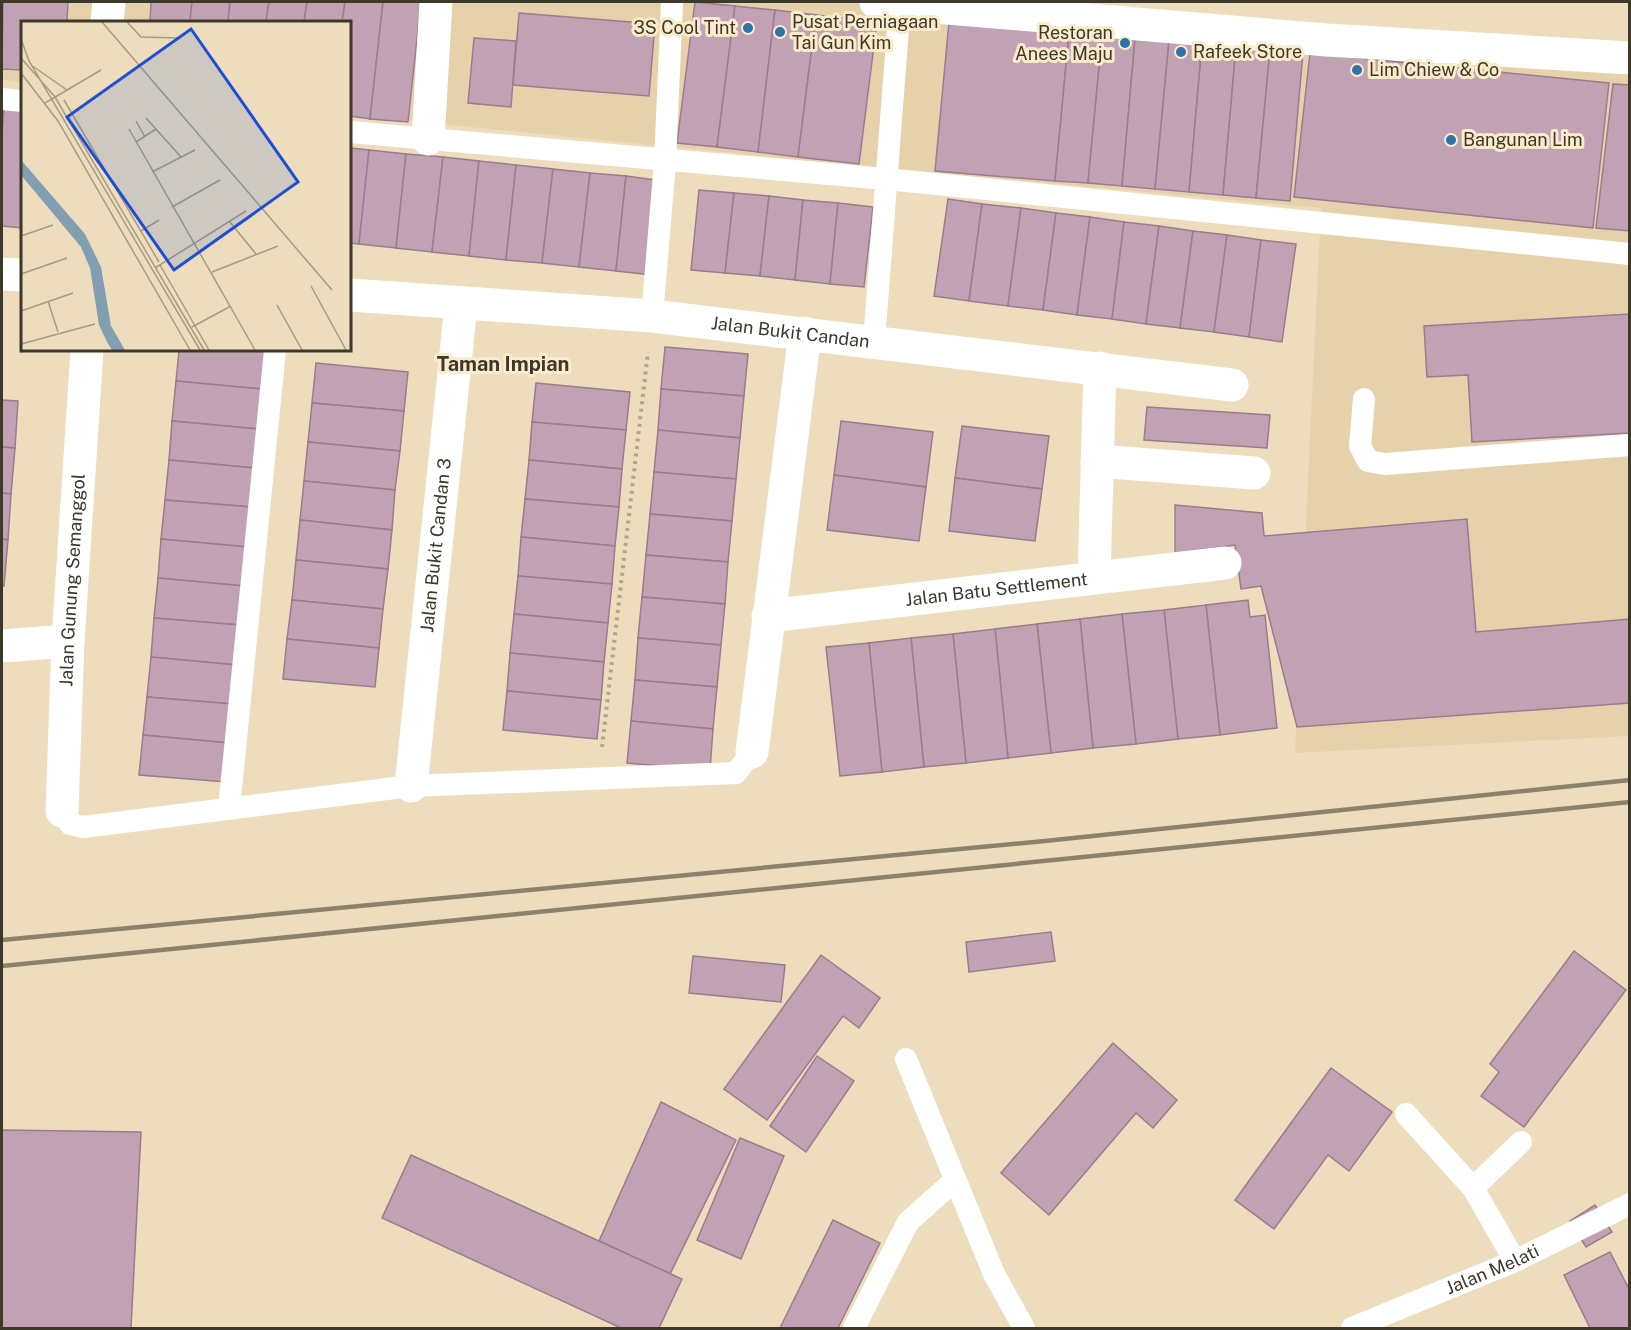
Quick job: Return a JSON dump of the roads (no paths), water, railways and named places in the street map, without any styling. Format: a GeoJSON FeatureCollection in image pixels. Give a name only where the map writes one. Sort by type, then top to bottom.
{"type":"FeatureCollection","features":[{"type":"Feature","properties":{"kind":"street"},"geometry":{"type":"LineString","coordinates":[[107,21],[109,2]]}},
{"type":"Feature","properties":{"kind":"street"},"geometry":{"type":"LineString","coordinates":[[428,139],[436,2]]}},
{"type":"Feature","properties":{"kind":"street"},"geometry":{"type":"LineString","coordinates":[[892,2],[1327,40],[1629,58]]}},
{"type":"Feature","properties":{"kind":"street"},"geometry":{"type":"LineString","coordinates":[[2,274],[21,275]]}},
{"type":"Feature","properties":{"kind":"street","name":"Jalan Bukit Candan"},"geometry":{"type":"LineString","coordinates":[[351,296],[652,316],[874,340],[1232,385]]}},
{"type":"Feature","properties":{"kind":"street","name":"Jalan Bukit Candan 3"},"geometry":{"type":"LineString","coordinates":[[411,786],[461,305]]}},
{"type":"Feature","properties":{"kind":"street"},"geometry":{"type":"LineString","coordinates":[[752,752],[805,333]]}},
{"type":"Feature","properties":{"kind":"street","name":"Jalan Gunung Semanggol"},"geometry":{"type":"LineString","coordinates":[[62,812],[68,641],[87,351]]}},
{"type":"Feature","properties":{"kind":"street"},"geometry":{"type":"LineString","coordinates":[[1094,577],[1100,368]]}},
{"type":"Feature","properties":{"kind":"street"},"geometry":{"type":"LineString","coordinates":[[1097,461],[1254,473]]}},
{"type":"Feature","properties":{"kind":"street","name":"Jalan Batu Settlement"},"geometry":{"type":"LineString","coordinates":[[768,616],[1225,563]]}},
{"type":"Feature","properties":{"kind":"street"},"geometry":{"type":"LineString","coordinates":[[2,646],[68,641]]}},
{"type":"Feature","properties":{"kind":"lane"},"geometry":{"type":"LineString","coordinates":[[652,316],[665,162],[672,2]]}},
{"type":"Feature","properties":{"kind":"lane"},"geometry":{"type":"LineString","coordinates":[[874,340],[886,179],[892,2]]}},
{"type":"Feature","properties":{"kind":"lane"},"geometry":{"type":"LineString","coordinates":[[2,99],[21,101]]}},
{"type":"Feature","properties":{"kind":"lane"},"geometry":{"type":"LineString","coordinates":[[351,132],[665,162],[886,179],[1629,254]]}},
{"type":"Feature","properties":{"kind":"lane"},"geometry":{"type":"LineString","coordinates":[[229,808],[275,351]]}},
{"type":"Feature","properties":{"kind":"lane"},"geometry":{"type":"LineString","coordinates":[[1364,399],[1360,446],[1368,460],[1385,464],[1629,445]]}},
{"type":"Feature","properties":{"kind":"lane"},"geometry":{"type":"LineString","coordinates":[[62,812],[70,824],[83,827],[411,786],[598,780],[736,772],[752,752]]}},
{"type":"Feature","properties":{"kind":"lane"},"geometry":{"type":"LineString","coordinates":[[906,1059],[994,1274],[1024,1329]]}},
{"type":"Feature","properties":{"kind":"lane"},"geometry":{"type":"LineString","coordinates":[[1406,1113],[1473,1188],[1515,1261]]}},
{"type":"Feature","properties":{"kind":"lane"},"geometry":{"type":"LineString","coordinates":[[1473,1188],[1521,1142]]}},
{"type":"Feature","properties":{"kind":"lane"},"geometry":{"type":"LineString","coordinates":[[854,1329],[908,1222],[955,1179]]}},
{"type":"Feature","properties":{"kind":"lane","name":"Jalan Melati"},"geometry":{"type":"LineString","coordinates":[[1352,1329],[1515,1261],[1629,1204]]}},
{"type":"Feature","properties":{"kind":"railway"},"geometry":{"type":"LineString","coordinates":[[2,940],[1045,841],[1630,780]]}},
{"type":"Feature","properties":{"kind":"railway"},"geometry":{"type":"LineString","coordinates":[[2,966],[1630,802]]}},
{"type":"Feature","properties":{"kind":"place","name":"3S Cool Tint"},"geometry":{"type":"Point","coordinates":[748,28]}},
{"type":"Feature","properties":{"kind":"place","name":"Pusat Perniagaan Tai Gun Kim"},"geometry":{"type":"Point","coordinates":[780,32]}},
{"type":"Feature","properties":{"kind":"place","name":"Restoran Anees Maju"},"geometry":{"type":"Point","coordinates":[1125,43]}},
{"type":"Feature","properties":{"kind":"place","name":"Rafeek Store"},"geometry":{"type":"Point","coordinates":[1181,52]}},
{"type":"Feature","properties":{"kind":"place","name":"Lim Chiew & Co"},"geometry":{"type":"Point","coordinates":[1357,70]}},
{"type":"Feature","properties":{"kind":"place","name":"Bangunan Lim"},"geometry":{"type":"Point","coordinates":[1451,140]}},
{"type":"Feature","properties":{"kind":"district","name":"Taman Impian"},"geometry":{"type":"Point","coordinates":[503,364]}}]}
